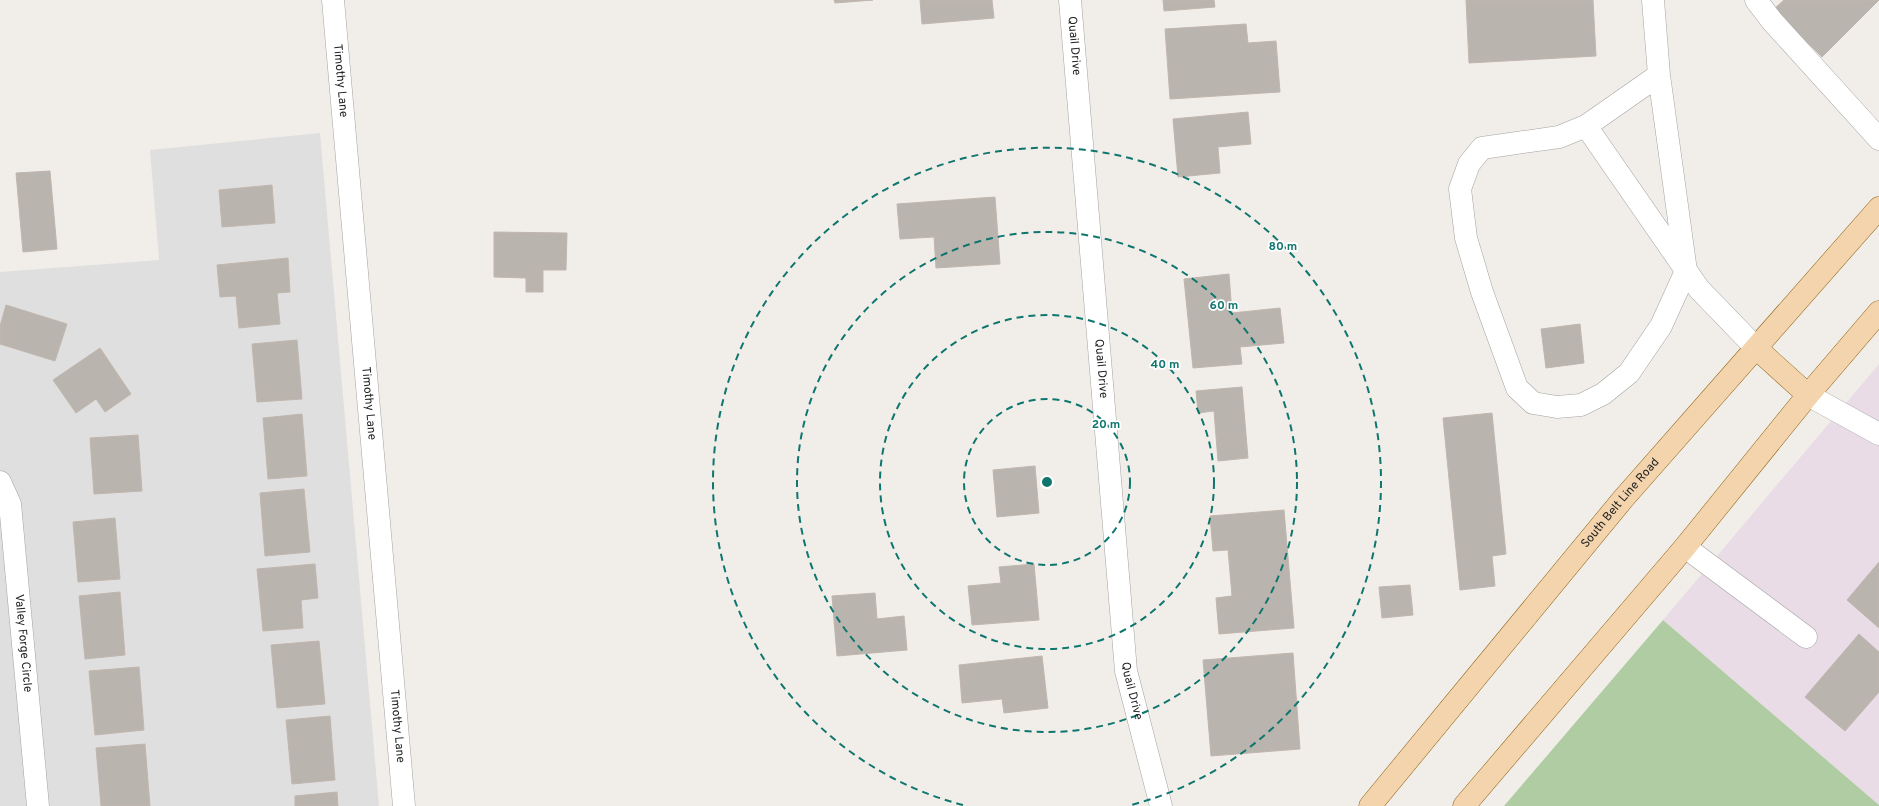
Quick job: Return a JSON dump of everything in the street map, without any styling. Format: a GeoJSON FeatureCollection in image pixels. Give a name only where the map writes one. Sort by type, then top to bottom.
{"type":"FeatureCollection","features":[{"type":"Feature","properties":{"kind":"main road","name":"South Belt Line Road"},"geometry":{"type":"LineString","coordinates":[[1370,806],[1623,499],[1879,208]]}},
{"type":"Feature","properties":{"kind":"main road"},"geometry":{"type":"LineString","coordinates":[[1464,806],[1685,547],[1808,395],[1879,312]]}},
{"type":"Feature","properties":{"kind":"main road"},"geometry":{"type":"LineString","coordinates":[[1756,348],[1808,395]]}},
{"type":"Feature","properties":{"kind":"street","name":"Timothy Lane"},"geometry":{"type":"LineString","coordinates":[[333,0],[404,806]]}},
{"type":"Feature","properties":{"kind":"street","name":"Quail Drive"},"geometry":{"type":"LineString","coordinates":[[1070,0],[1126,671],[1161,806]]}},
{"type":"Feature","properties":{"kind":"street"},"geometry":{"type":"LineString","coordinates":[[1653,0],[1658,75],[1686,271],[1661,326],[1629,373],[1603,394],[1582,405],[1557,407],[1533,403],[1517,388],[1482,292],[1466,238],[1460,189],[1469,164],[1482,148],[1559,137],[1586,126],[1658,75]]}},
{"type":"Feature","properties":{"kind":"street"},"geometry":{"type":"LineString","coordinates":[[1756,0],[1772,21],[1879,139]]}},
{"type":"Feature","properties":{"kind":"street"},"geometry":{"type":"LineString","coordinates":[[1586,126],[1699,289],[1756,348]]}},
{"type":"Feature","properties":{"kind":"street"},"geometry":{"type":"LineString","coordinates":[[1808,395],[1879,434]]}},
{"type":"Feature","properties":{"kind":"street","name":"Valley Forge Circle"},"geometry":{"type":"LineString","coordinates":[[0,482],[10,504],[38,806]]}},
{"type":"Feature","properties":{"kind":"street"},"geometry":{"type":"LineString","coordinates":[[1685,547],[1806,636]]}},
{"type":"Feature","properties":{"kind":"shaded area"},"geometry":{"type":"Polygon","coordinates":[[[320,133],[379,806],[0,806],[0,272],[159,260],[150,150],[320,133]]]}},
{"type":"Feature","properties":{"kind":"shaded area"},"geometry":{"type":"Polygon","coordinates":[[[1879,364],[1879,805],[1663,620],[1879,364]]]}},
{"type":"Feature","properties":{"kind":"green space"},"geometry":{"type":"Polygon","coordinates":[[[1663,620],[1879,805],[1879,806],[1504,806],[1663,620]]]}},
{"type":"Feature","properties":{"kind":"building"},"geometry":{"type":"Polygon","coordinates":[[[834,0],[873,0],[835,3],[834,0]]]}},
{"type":"Feature","properties":{"kind":"building"},"geometry":{"type":"Polygon","coordinates":[[[920,0],[992,0],[994,18],[922,24],[920,0]]]}},
{"type":"Feature","properties":{"kind":"building"},"geometry":{"type":"Polygon","coordinates":[[[1163,0],[1214,0],[1215,7],[1164,11],[1163,0]]]}},
{"type":"Feature","properties":{"kind":"building"},"geometry":{"type":"Polygon","coordinates":[[[1466,0],[1593,0],[1596,56],[1469,63],[1466,0]]]}},
{"type":"Feature","properties":{"kind":"building"},"geometry":{"type":"Polygon","coordinates":[[[1784,0],[1879,0],[1822,57],[1774,9],[1784,0]]]}},
{"type":"Feature","properties":{"kind":"building"},"geometry":{"type":"Polygon","coordinates":[[[1246,24],[1248,43],[1276,41],[1280,92],[1170,99],[1165,29],[1246,24]]]}},
{"type":"Feature","properties":{"kind":"building"},"geometry":{"type":"Polygon","coordinates":[[[1248,112],[1251,144],[1218,147],[1220,173],[1178,177],[1173,119],[1248,112]]]}},
{"type":"Feature","properties":{"kind":"building"},"geometry":{"type":"Polygon","coordinates":[[[50,171],[57,249],[23,252],[16,173],[50,171]]]}},
{"type":"Feature","properties":{"kind":"building"},"geometry":{"type":"Polygon","coordinates":[[[272,185],[275,223],[222,227],[219,190],[272,185]]]}},
{"type":"Feature","properties":{"kind":"building"},"geometry":{"type":"Polygon","coordinates":[[[995,197],[1000,264],[936,268],[934,237],[900,239],[897,204],[995,197]]]}},
{"type":"Feature","properties":{"kind":"building"},"geometry":{"type":"Polygon","coordinates":[[[494,232],[567,233],[566,270],[543,270],[543,292],[526,292],[526,278],[494,277],[494,232]]]}},
{"type":"Feature","properties":{"kind":"building"},"geometry":{"type":"Polygon","coordinates":[[[288,258],[290,292],[277,293],[280,324],[239,328],[236,296],[220,297],[217,265],[288,258]]]}},
{"type":"Feature","properties":{"kind":"building"},"geometry":{"type":"Polygon","coordinates":[[[1229,274],[1232,313],[1280,308],[1284,343],[1240,347],[1242,364],[1193,368],[1184,279],[1229,274]]]}},
{"type":"Feature","properties":{"kind":"building"},"geometry":{"type":"Polygon","coordinates":[[[6,305],[67,324],[55,361],[0,344],[0,326],[6,305]]]}},
{"type":"Feature","properties":{"kind":"building"},"geometry":{"type":"Polygon","coordinates":[[[1580,324],[1584,363],[1546,368],[1541,329],[1580,324]]]}},
{"type":"Feature","properties":{"kind":"building"},"geometry":{"type":"Polygon","coordinates":[[[297,340],[302,399],[257,402],[252,344],[297,340]]]}},
{"type":"Feature","properties":{"kind":"building"},"geometry":{"type":"Polygon","coordinates":[[[100,348],[131,394],[105,412],[96,399],[76,413],[53,380],[100,348]]]}},
{"type":"Feature","properties":{"kind":"building"},"geometry":{"type":"Polygon","coordinates":[[[1242,387],[1248,458],[1218,461],[1214,411],[1198,413],[1196,391],[1242,387]]]}},
{"type":"Feature","properties":{"kind":"building"},"geometry":{"type":"Polygon","coordinates":[[[1492,413],[1506,554],[1492,556],[1495,586],[1460,590],[1443,418],[1492,413]]]}},
{"type":"Feature","properties":{"kind":"building"},"geometry":{"type":"Polygon","coordinates":[[[302,414],[307,476],[268,479],[263,418],[302,414]]]}},
{"type":"Feature","properties":{"kind":"building"},"geometry":{"type":"Polygon","coordinates":[[[138,435],[142,491],[94,494],[90,438],[138,435]]]}},
{"type":"Feature","properties":{"kind":"building"},"geometry":{"type":"Polygon","coordinates":[[[1035,466],[1039,513],[997,517],[993,470],[1035,466]]]}},
{"type":"Feature","properties":{"kind":"building"},"geometry":{"type":"Polygon","coordinates":[[[304,489],[310,552],[265,556],[260,493],[304,489]]]}},
{"type":"Feature","properties":{"kind":"building"},"geometry":{"type":"Polygon","coordinates":[[[1284,510],[1294,628],[1219,634],[1216,598],[1232,596],[1228,550],[1213,551],[1210,516],[1284,510]]]}},
{"type":"Feature","properties":{"kind":"building"},"geometry":{"type":"Polygon","coordinates":[[[115,518],[120,579],[78,582],[73,522],[115,518]]]}},
{"type":"Feature","properties":{"kind":"building"},"geometry":{"type":"Polygon","coordinates":[[[1879,562],[1879,628],[1847,600],[1879,562]]]}},
{"type":"Feature","properties":{"kind":"building"},"geometry":{"type":"Polygon","coordinates":[[[315,564],[318,598],[301,600],[303,628],[263,631],[257,569],[315,564]]]}},
{"type":"Feature","properties":{"kind":"building"},"geometry":{"type":"Polygon","coordinates":[[[1034,564],[1039,620],[972,625],[968,586],[1001,583],[999,567],[1034,564]]]}},
{"type":"Feature","properties":{"kind":"building"},"geometry":{"type":"Polygon","coordinates":[[[1410,585],[1413,615],[1382,618],[1379,587],[1410,585]]]}},
{"type":"Feature","properties":{"kind":"building"},"geometry":{"type":"Polygon","coordinates":[[[120,592],[125,655],[85,659],[79,596],[120,592]]]}},
{"type":"Feature","properties":{"kind":"building"},"geometry":{"type":"Polygon","coordinates":[[[875,593],[877,619],[904,616],[907,650],[837,656],[832,596],[875,593]]]}},
{"type":"Feature","properties":{"kind":"building"},"geometry":{"type":"Polygon","coordinates":[[[1859,634],[1879,652],[1879,692],[1845,731],[1805,697],[1859,634]]]}},
{"type":"Feature","properties":{"kind":"building"},"geometry":{"type":"Polygon","coordinates":[[[319,641],[325,704],[277,708],[271,645],[319,641]]]}},
{"type":"Feature","properties":{"kind":"building"},"geometry":{"type":"Polygon","coordinates":[[[1293,653],[1300,749],[1211,756],[1203,660],[1293,653]]]}},
{"type":"Feature","properties":{"kind":"building"},"geometry":{"type":"Polygon","coordinates":[[[1042,656],[1048,708],[1004,713],[1002,699],[962,703],[959,665],[1042,656]]]}},
{"type":"Feature","properties":{"kind":"building"},"geometry":{"type":"Polygon","coordinates":[[[139,667],[144,730],[95,735],[89,671],[139,667]]]}},
{"type":"Feature","properties":{"kind":"building"},"geometry":{"type":"Polygon","coordinates":[[[330,716],[335,780],[292,784],[286,720],[330,716]]]}},
{"type":"Feature","properties":{"kind":"building"},"geometry":{"type":"Polygon","coordinates":[[[145,744],[150,806],[101,806],[96,748],[145,744]]]}},
{"type":"Feature","properties":{"kind":"building"},"geometry":{"type":"Polygon","coordinates":[[[337,792],[338,806],[295,806],[295,796],[337,792]]]}}]}
